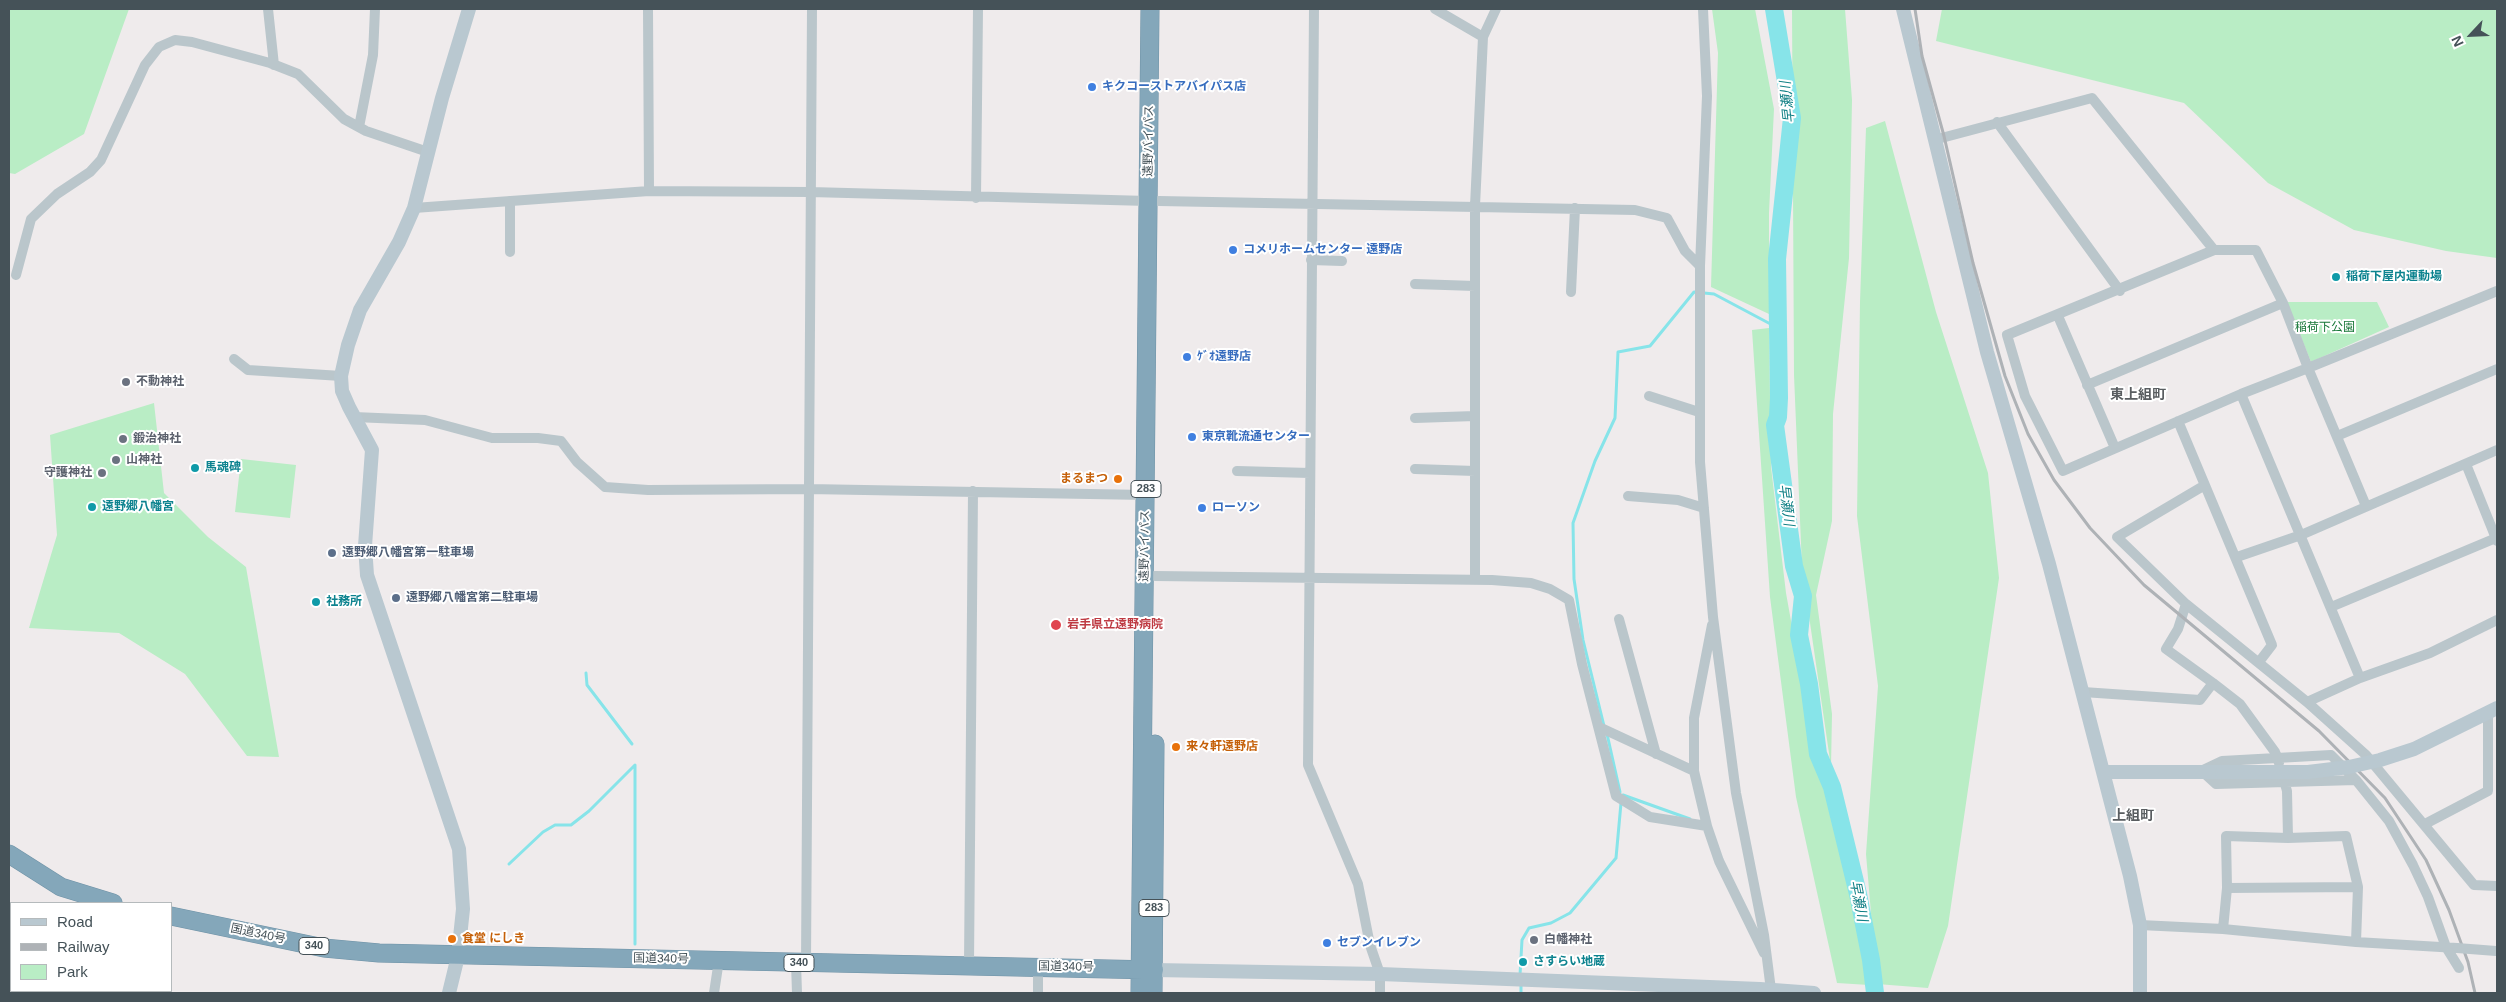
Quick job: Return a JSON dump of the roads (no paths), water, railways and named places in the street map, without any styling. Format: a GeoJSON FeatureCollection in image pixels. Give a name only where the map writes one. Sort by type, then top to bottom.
{"type":"FeatureCollection","features":[{"type":"Feature","properties":{"kind":"highway","name":"遠野バイパス"},"geometry":{"type":"LineString","coordinates":[[1140,993],[1147,969],[1155,576],[1150,9]]}},
{"type":"Feature","properties":{"kind":"highway","name":"遠野バイパス"},"geometry":{"type":"LineString","coordinates":[[1153,993],[1147,969],[1146,495],[1153,201],[1161,9]]}},
{"type":"Feature","properties":{"kind":"highway"},"geometry":{"type":"LineString","coordinates":[[9,854],[61,887],[110,902]]}},
{"type":"Feature","properties":{"kind":"highway","name":"国道340号"},"geometry":{"type":"LineString","coordinates":[[172,916],[324,948],[379,953],[1147,969]]}},
{"type":"Feature","properties":{"kind":"street"},"geometry":{"type":"LineString","coordinates":[[268,9],[274,65]]}},
{"type":"Feature","properties":{"kind":"street"},"geometry":{"type":"LineString","coordinates":[[359,127],[373,54],[375,9]]}},
{"type":"Feature","properties":{"kind":"street"},"geometry":{"type":"LineString","coordinates":[[449,993],[458,956],[463,909],[459,850],[368,575],[366,546],[372,450],[354,418],[342,391],[341,376],[348,345],[360,310],[399,242],[414,208],[469,9]]}},
{"type":"Feature","properties":{"kind":"street"},"geometry":{"type":"LineString","coordinates":[[648,9],[649,191]]}},
{"type":"Feature","properties":{"kind":"street"},"geometry":{"type":"LineString","coordinates":[[797,993],[801,963],[808,489],[812,9]]}},
{"type":"Feature","properties":{"kind":"street"},"geometry":{"type":"LineString","coordinates":[[976,198],[978,9]]}},
{"type":"Feature","properties":{"kind":"street"},"geometry":{"type":"LineString","coordinates":[[1314,9],[1308,765],[1358,884],[1370,945],[1380,974],[1380,993]]}},
{"type":"Feature","properties":{"kind":"street"},"geometry":{"type":"LineString","coordinates":[[1435,9],[1482,37]]}},
{"type":"Feature","properties":{"kind":"street"},"geometry":{"type":"LineString","coordinates":[[1475,580],[1475,206],[1482,37],[1496,9]]}},
{"type":"Feature","properties":{"kind":"street"},"geometry":{"type":"LineString","coordinates":[[1703,9],[1707,96],[1700,266],[1699,412],[1704,508],[1713,616],[1736,793],[1764,935],[1768,991]]}},
{"type":"Feature","properties":{"kind":"street"},"geometry":{"type":"LineString","coordinates":[[1903,9],[1987,352],[2049,564],[2105,772],[2140,925],[2140,993]]}},
{"type":"Feature","properties":{"kind":"street"},"geometry":{"type":"LineString","coordinates":[[16,275],[31,219],[57,194],[90,172],[101,160],[145,65],[160,47],[175,40],[192,42],[274,65],[298,74],[344,118],[359,127],[428,152]]}},
{"type":"Feature","properties":{"kind":"street"},"geometry":{"type":"LineString","coordinates":[[1934,140],[2092,98],[2214,250]]}},
{"type":"Feature","properties":{"kind":"street"},"geometry":{"type":"LineString","coordinates":[[1997,122],[2120,291]]}},
{"type":"Feature","properties":{"kind":"street"},"geometry":{"type":"LineString","coordinates":[[414,208],[649,191],[810,192],[976,198],[1635,210],[1668,218],[1685,251],[1700,266]]}},
{"type":"Feature","properties":{"kind":"street"},"geometry":{"type":"LineString","coordinates":[[510,201],[510,252]]}},
{"type":"Feature","properties":{"kind":"street"},"geometry":{"type":"LineString","coordinates":[[1571,292],[1576,208]]}},
{"type":"Feature","properties":{"kind":"street"},"geometry":{"type":"LineString","coordinates":[[2366,506],[2308,368],[2283,303],[2256,250],[2214,250],[2120,291],[2007,336],[2025,396],[2063,471],[2178,420],[2308,368],[2497,291]]}},
{"type":"Feature","properties":{"kind":"street"},"geometry":{"type":"LineString","coordinates":[[1311,260],[1342,261]]}},
{"type":"Feature","properties":{"kind":"street"},"geometry":{"type":"LineString","coordinates":[[1415,284],[1475,286]]}},
{"type":"Feature","properties":{"kind":"street"},"geometry":{"type":"LineString","coordinates":[[2087,385],[2283,303]]}},
{"type":"Feature","properties":{"kind":"street"},"geometry":{"type":"LineString","coordinates":[[2058,316],[2115,448]]}},
{"type":"Feature","properties":{"kind":"street"},"geometry":{"type":"LineString","coordinates":[[234,359],[248,370],[341,376]]}},
{"type":"Feature","properties":{"kind":"street"},"geometry":{"type":"LineString","coordinates":[[2336,436],[2497,369]]}},
{"type":"Feature","properties":{"kind":"street"},"geometry":{"type":"LineString","coordinates":[[2241,394],[2360,678]]}},
{"type":"Feature","properties":{"kind":"street"},"geometry":{"type":"LineString","coordinates":[[1649,396],[1699,412]]}},
{"type":"Feature","properties":{"kind":"street"},"geometry":{"type":"LineString","coordinates":[[1415,418],[1475,416]]}},
{"type":"Feature","properties":{"kind":"street"},"geometry":{"type":"LineString","coordinates":[[354,418],[425,420],[492,438],[538,438],[561,441],[577,462],[605,487],[648,490],[808,489],[1146,495]]}},
{"type":"Feature","properties":{"kind":"street"},"geometry":{"type":"LineString","coordinates":[[2178,420],[2272,645],[2259,662]]}},
{"type":"Feature","properties":{"kind":"street"},"geometry":{"type":"LineString","coordinates":[[2236,557],[2301,534],[2497,450]]}},
{"type":"Feature","properties":{"kind":"street"},"geometry":{"type":"LineString","coordinates":[[2331,607],[2497,540],[2466,464]]}},
{"type":"Feature","properties":{"kind":"street"},"geometry":{"type":"LineString","coordinates":[[1415,469],[1475,471]]}},
{"type":"Feature","properties":{"kind":"street"},"geometry":{"type":"LineString","coordinates":[[1237,471],[1310,473]]}},
{"type":"Feature","properties":{"kind":"street"},"geometry":{"type":"LineString","coordinates":[[2205,485],[2117,537],[2186,604],[2307,702],[2366,755],[2474,885],[2497,886]]}},
{"type":"Feature","properties":{"kind":"street"},"geometry":{"type":"LineString","coordinates":[[969,966],[973,491]]}},
{"type":"Feature","properties":{"kind":"street"},"geometry":{"type":"LineString","coordinates":[[1628,496],[1678,500],[1704,508]]}},
{"type":"Feature","properties":{"kind":"street"},"geometry":{"type":"LineString","coordinates":[[1155,576],[1475,580],[1531,583],[1550,589],[1569,600],[1582,664],[1600,727],[1616,796],[1650,817],[1707,826]]}},
{"type":"Feature","properties":{"kind":"street"},"geometry":{"type":"LineString","coordinates":[[2186,604],[2178,629],[2166,649],[2240,704],[2277,757],[2287,791],[2288,838]]}},
{"type":"Feature","properties":{"kind":"street"},"geometry":{"type":"LineString","coordinates":[[1713,616],[1694,718],[1694,771],[1707,826],[1719,861],[1767,960]]}},
{"type":"Feature","properties":{"kind":"street"},"geometry":{"type":"LineString","coordinates":[[1619,620],[1656,754]]}},
{"type":"Feature","properties":{"kind":"street"},"geometry":{"type":"LineString","coordinates":[[2307,702],[2360,678],[2430,653],[2497,620]]}},
{"type":"Feature","properties":{"kind":"street"},"geometry":{"type":"LineString","coordinates":[[2083,692],[2200,700],[2213,683]]}},
{"type":"Feature","properties":{"kind":"street"},"geometry":{"type":"LineString","coordinates":[[2105,772],[2308,772],[2349,767],[2414,750],[2493,710],[2493,755],[2488,791],[2425,824]]}},
{"type":"Feature","properties":{"kind":"street"},"geometry":{"type":"LineString","coordinates":[[1600,727],[1694,771]]}},
{"type":"Feature","properties":{"kind":"street"},"geometry":{"type":"LineString","coordinates":[[2201,772],[2222,761],[2331,755],[2356,780],[2394,830],[2428,897],[2452,948],[2459,968]]}},
{"type":"Feature","properties":{"kind":"street"},"geometry":{"type":"LineString","coordinates":[[2201,772],[2216,784],[2356,780]]}},
{"type":"Feature","properties":{"kind":"street"},"geometry":{"type":"LineString","coordinates":[[2223,929],[2227,888],[2226,836],[2288,838],[2346,836],[2358,887],[2356,942]]}},
{"type":"Feature","properties":{"kind":"street"},"geometry":{"type":"LineString","coordinates":[[2227,888],[2358,887]]}},
{"type":"Feature","properties":{"kind":"street"},"geometry":{"type":"LineString","coordinates":[[2140,925],[2223,929],[2356,942],[2497,951]]}},
{"type":"Feature","properties":{"kind":"street"},"geometry":{"type":"LineString","coordinates":[[714,993],[719,960]]}},
{"type":"Feature","properties":{"kind":"street"},"geometry":{"type":"LineString","coordinates":[[1038,966],[1038,993]]}},
{"type":"Feature","properties":{"kind":"street"},"geometry":{"type":"LineString","coordinates":[[1147,969],[1380,974],[1814,993]]}},
{"type":"Feature","properties":{"kind":"waterway","name":"早瀬川"},"geometry":{"type":"LineString","coordinates":[[1774,9],[1792,118],[1777,259],[1779,398],[1778,417],[1775,425],[1794,566],[1803,596],[1799,635],[1809,684],[1818,754],[1832,787],[1858,894],[1871,960],[1875,993]]}},
{"type":"Feature","properties":{"kind":"waterway"},"geometry":{"type":"LineString","coordinates":[[1604,726],[1583,640],[1574,579],[1573,523],[1595,461],[1615,418],[1618,352],[1650,346],[1694,292],[1714,294],[1778,328]]}},
{"type":"Feature","properties":{"kind":"waterway"},"geometry":{"type":"LineString","coordinates":[[586,673],[587,685],[632,744]]}},
{"type":"Feature","properties":{"kind":"waterway"},"geometry":{"type":"LineString","coordinates":[[1607,734],[1620,792]]}},
{"type":"Feature","properties":{"kind":"waterway"},"geometry":{"type":"LineString","coordinates":[[509,864],[543,832],[555,825],[571,825],[589,811],[635,765],[635,944]]}},
{"type":"Feature","properties":{"kind":"waterway"},"geometry":{"type":"LineString","coordinates":[[1623,795],[1690,819]]}},
{"type":"Feature","properties":{"kind":"waterway"},"geometry":{"type":"LineString","coordinates":[[1520,975],[1522,940],[1529,928],[1551,923],[1570,913],[1616,858],[1621,803]]}},
{"type":"Feature","properties":{"kind":"waterway"},"geometry":{"type":"LineString","coordinates":[[1521,984],[1521,993]]}},
{"type":"Feature","properties":{"kind":"railway"},"geometry":{"type":"LineString","coordinates":[[1915,9],[1922,56],[1944,136],[1973,263],[2005,376],[2028,434],[2054,480],[2090,528],[2144,585],[2319,731],[2385,798],[2426,860],[2449,910],[2468,962],[2475,993]]}},
{"type":"Feature","properties":{"kind":"place","name":"キクコーストアバイパス店"},"geometry":{"type":"Point","coordinates":[1092,87]}},
{"type":"Feature","properties":{"kind":"place","name":"コメリホームセンター 遠野店"},"geometry":{"type":"Point","coordinates":[1233,250]}},
{"type":"Feature","properties":{"kind":"place","name":"稲荷下屋内運動場"},"geometry":{"type":"Point","coordinates":[2336,277]}},
{"type":"Feature","properties":{"kind":"place","name":"ｹﾞｵ遠野店"},"geometry":{"type":"Point","coordinates":[1187,357]}},
{"type":"Feature","properties":{"kind":"place","name":"不動神社"},"geometry":{"type":"Point","coordinates":[126,382]}},
{"type":"Feature","properties":{"kind":"place","name":"東京靴流通センター"},"geometry":{"type":"Point","coordinates":[1192,437]}},
{"type":"Feature","properties":{"kind":"place","name":"鍛治神社"},"geometry":{"type":"Point","coordinates":[123,439]}},
{"type":"Feature","properties":{"kind":"place","name":"山神社"},"geometry":{"type":"Point","coordinates":[116,460]}},
{"type":"Feature","properties":{"kind":"place","name":"馬魂碑"},"geometry":{"type":"Point","coordinates":[195,468]}},
{"type":"Feature","properties":{"kind":"place","name":"守護神社"},"geometry":{"type":"Point","coordinates":[102,473]}},
{"type":"Feature","properties":{"kind":"place","name":"まるまつ"},"geometry":{"type":"Point","coordinates":[1118,479]}},
{"type":"Feature","properties":{"kind":"place","name":"遠野郷八幡宮"},"geometry":{"type":"Point","coordinates":[92,507]}},
{"type":"Feature","properties":{"kind":"place","name":"ローソン"},"geometry":{"type":"Point","coordinates":[1202,508]}},
{"type":"Feature","properties":{"kind":"place","name":"遠野郷八幡宮第一駐車場"},"geometry":{"type":"Point","coordinates":[332,553]}},
{"type":"Feature","properties":{"kind":"place","name":"遠野郷八幡宮第二駐車場"},"geometry":{"type":"Point","coordinates":[396,598]}},
{"type":"Feature","properties":{"kind":"place","name":"社務所"},"geometry":{"type":"Point","coordinates":[316,602]}},
{"type":"Feature","properties":{"kind":"place","name":"岩手県立遠野病院"},"geometry":{"type":"Point","coordinates":[1056,625]}},
{"type":"Feature","properties":{"kind":"place","name":"来々軒遠野店"},"geometry":{"type":"Point","coordinates":[1176,747]}},
{"type":"Feature","properties":{"kind":"place","name":"食堂 にしき"},"geometry":{"type":"Point","coordinates":[452,939]}},
{"type":"Feature","properties":{"kind":"place","name":"白幡神社"},"geometry":{"type":"Point","coordinates":[1534,940]}},
{"type":"Feature","properties":{"kind":"place","name":"セブンイレブン"},"geometry":{"type":"Point","coordinates":[1327,943]}},
{"type":"Feature","properties":{"kind":"place","name":"さすらい地蔵"},"geometry":{"type":"Point","coordinates":[1523,962]}},
{"type":"Feature","properties":{"kind":"district","name":"東上組町"},"geometry":{"type":"Point","coordinates":[2138,395]}},
{"type":"Feature","properties":{"kind":"district","name":"上組町"},"geometry":{"type":"Point","coordinates":[2133,816]}},
{"type":"Feature","properties":{"kind":"park label","name":"稲荷下公園"},"geometry":{"type":"Point","coordinates":[2325,328]}}]}
